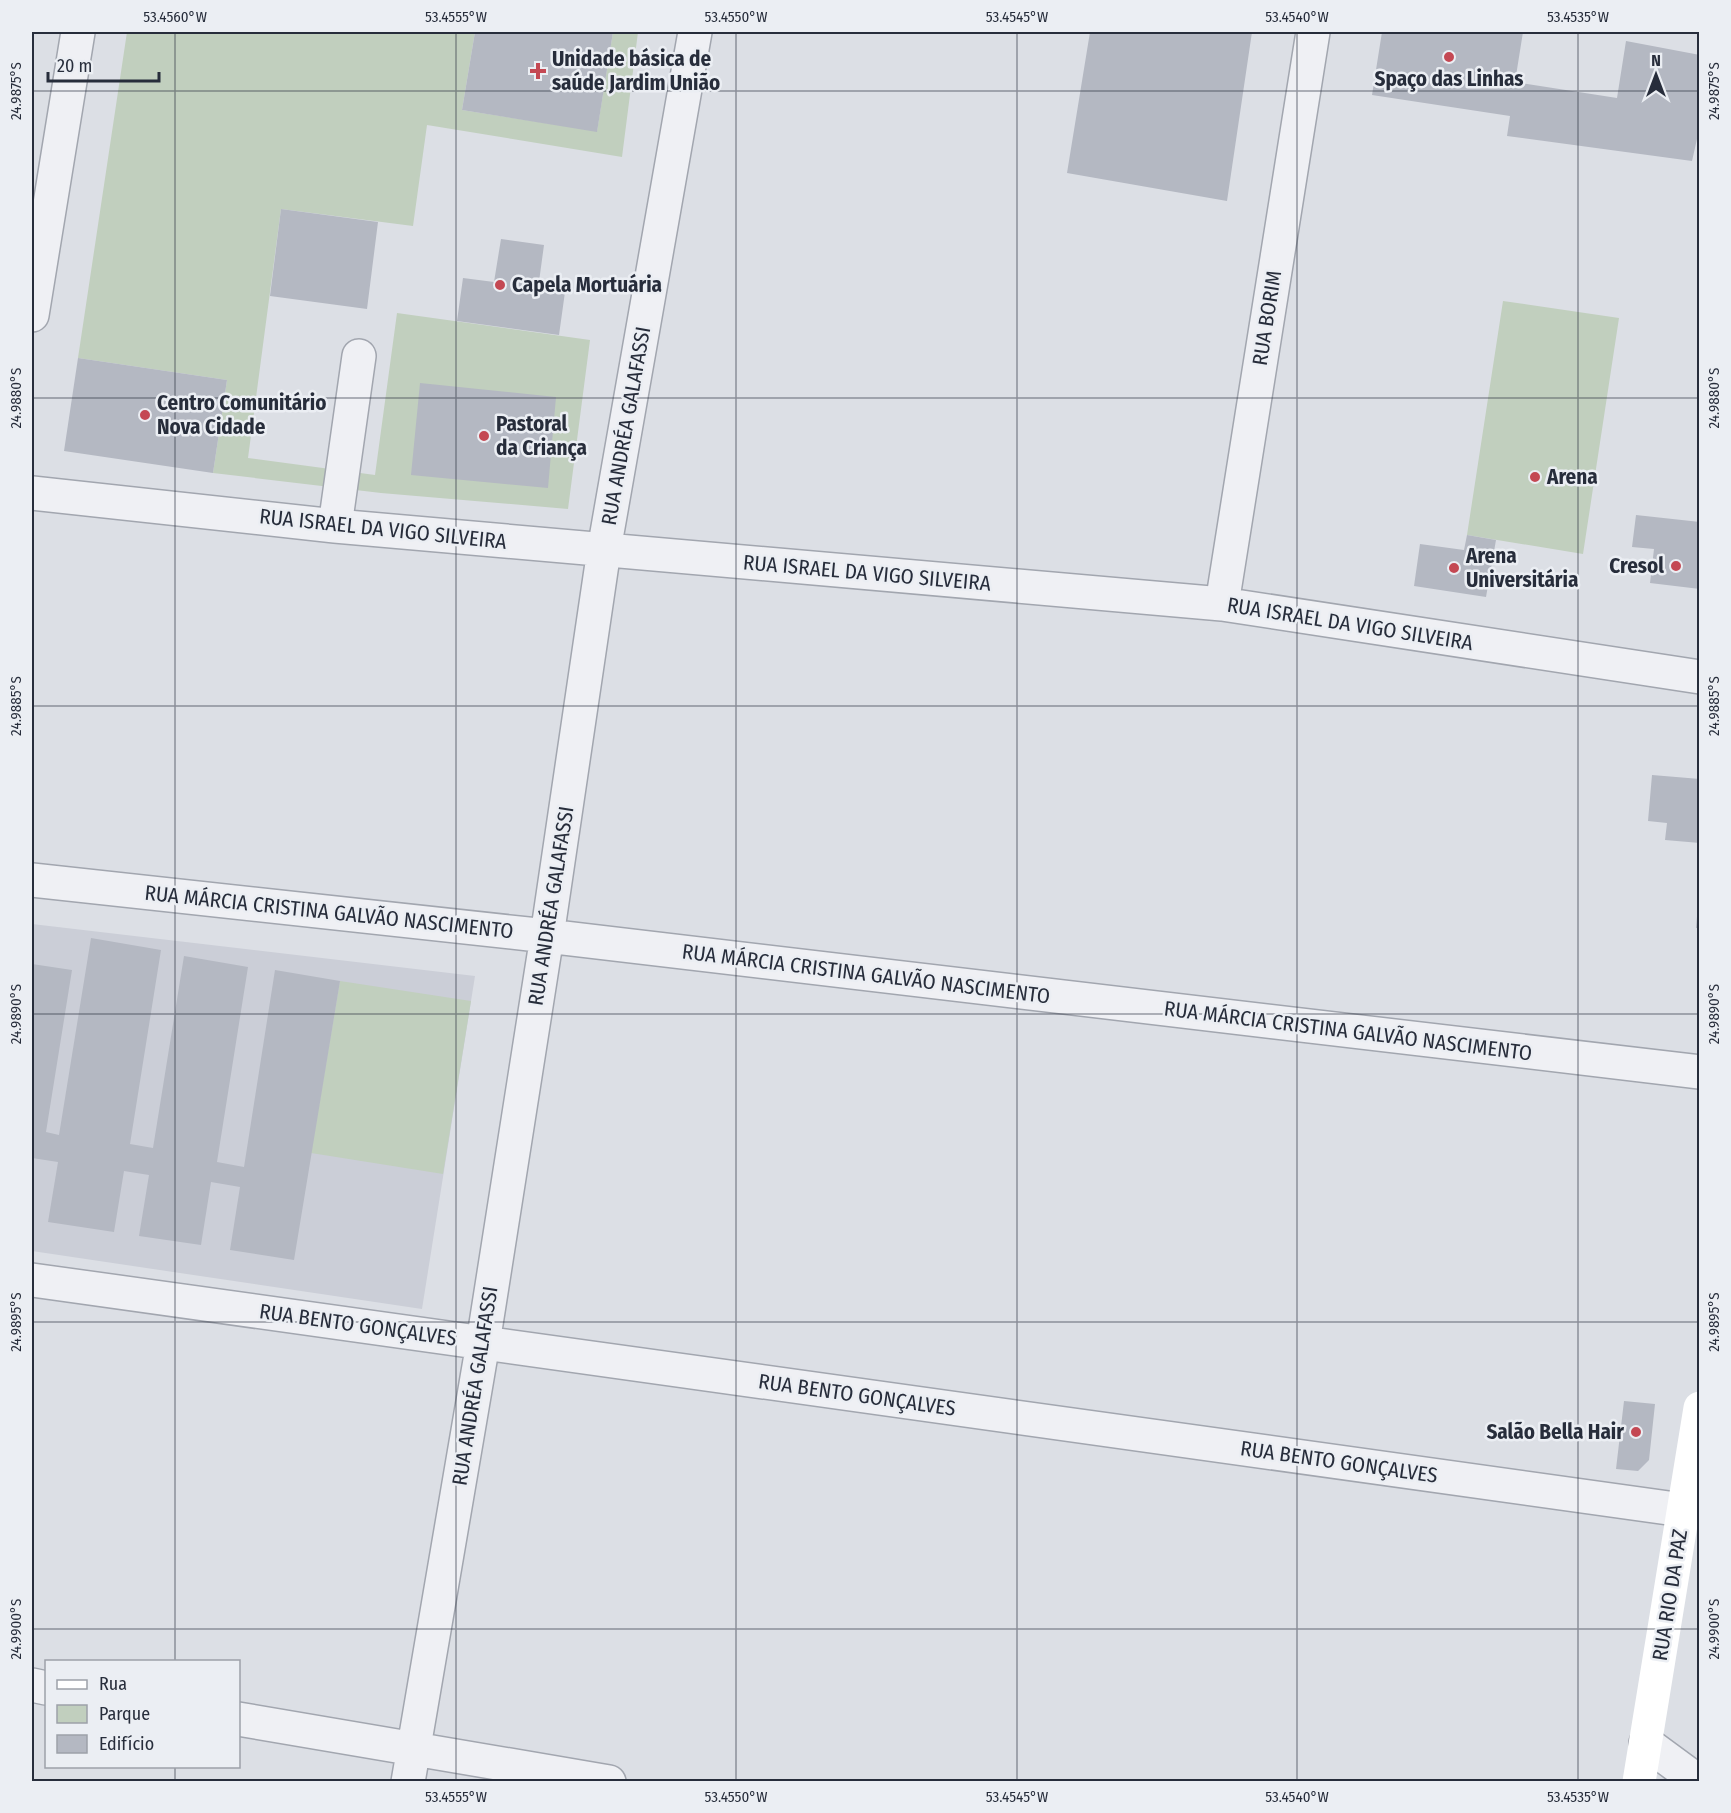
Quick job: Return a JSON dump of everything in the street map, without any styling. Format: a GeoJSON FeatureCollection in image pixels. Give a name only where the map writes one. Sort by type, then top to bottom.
{"type":"FeatureCollection","features":[{"type":"Feature","properties":{"kind":"main road","name":"RUA RIO DA PAZ"},"geometry":{"type":"LineString","coordinates":[[1640,1782],[1700,1407]]}},
{"type":"Feature","properties":{"kind":"street"},"geometry":{"type":"LineString","coordinates":[[32,315],[78,32]]}},
{"type":"Feature","properties":{"kind":"street","name":"RUA ANDRÉA GALAFASSI"},"geometry":{"type":"LineString","coordinates":[[408,1782],[483,1343],[547,936],[604,550],[695,32]]}},
{"type":"Feature","properties":{"kind":"street","name":"RUA BORIM"},"geometry":{"type":"LineString","coordinates":[[1222,604],[1313,32]]}},
{"type":"Feature","properties":{"kind":"street"},"geometry":{"type":"LineString","coordinates":[[335,526],[359,356]]}},
{"type":"Feature","properties":{"kind":"street","name":"RUA ISRAEL DA VIGO SILVEIRA"},"geometry":{"type":"LineString","coordinates":[[32,493],[335,526],[1222,604],[1700,677]]}},
{"type":"Feature","properties":{"kind":"street","name":"RUA MÁRCIA CRISTINA GALVÃO NASCIMENTO"},"geometry":{"type":"LineString","coordinates":[[32,880],[547,936],[1700,1072]]}},
{"type":"Feature","properties":{"kind":"street","name":"RUA BENTO GONÇALVES"},"geometry":{"type":"LineString","coordinates":[[32,1280],[1683,1510]]}},
{"type":"Feature","properties":{"kind":"street"},"geometry":{"type":"LineString","coordinates":[[240,1719],[609,1782]]}},
{"type":"Feature","properties":{"kind":"street"},"geometry":{"type":"LineString","coordinates":[[1646,1743],[1699,1782]]}},
{"type":"Feature","properties":{"kind":"shaded area"},"geometry":{"type":"Polygon","coordinates":[[[32,924],[475,976],[422,1309],[32,1251],[32,924]]]}},
{"type":"Feature","properties":{"kind":"green space"},"geometry":{"type":"Polygon","coordinates":[[[127,32],[475,32],[462,110],[597,131],[613,32],[638,32],[622,157],[427,125],[413,226],[281,209],[248,458],[375,475],[397,313],[590,340],[568,509],[381,493],[213,473],[227,380],[78,358],[127,32]]]}},
{"type":"Feature","properties":{"kind":"green space","name":"Arena"},"geometry":{"type":"Polygon","coordinates":[[[1503,301],[1619,318],[1583,554],[1467,535],[1503,301]]]}},
{"type":"Feature","properties":{"kind":"green space"},"geometry":{"type":"Polygon","coordinates":[[[340,981],[471,1001],[443,1174],[311,1153],[340,981]]]}},
{"type":"Feature","properties":{"kind":"building","name":"Unidade básica de saúde Jardim União"},"geometry":{"type":"Polygon","coordinates":[[[475,32],[613,32],[597,132],[462,110],[475,32]]]}},
{"type":"Feature","properties":{"kind":"building"},"geometry":{"type":"Polygon","coordinates":[[[1090,32],[1252,32],[1227,201],[1067,173],[1090,32]]]}},
{"type":"Feature","properties":{"kind":"building"},"geometry":{"type":"Polygon","coordinates":[[[1382,32],[1523,32],[1515,82],[1617,98],[1626,41],[1700,55],[1700,139],[1697,139],[1692,161],[1507,136],[1510,116],[1372,95],[1382,32]]]}},
{"type":"Feature","properties":{"kind":"building"},"geometry":{"type":"Polygon","coordinates":[[[281,209],[378,222],[367,309],[270,296],[281,209]]]}},
{"type":"Feature","properties":{"kind":"building","name":"Capela Mortuária"},"geometry":{"type":"Polygon","coordinates":[[[501,239],[544,245],[538,289],[565,292],[559,335],[457,321],[463,278],[494,282],[501,239]]]}},
{"type":"Feature","properties":{"kind":"building","name":"Centro Comunitário Nova Cidade"},"geometry":{"type":"Polygon","coordinates":[[[78,358],[227,380],[213,473],[64,451],[78,358]]]}},
{"type":"Feature","properties":{"kind":"building","name":"Pastoral da Criança"},"geometry":{"type":"Polygon","coordinates":[[[420,383],[556,397],[548,488],[411,475],[420,383]]]}},
{"type":"Feature","properties":{"kind":"building","name":"Cresol"},"geometry":{"type":"Polygon","coordinates":[[[1636,515],[1700,522],[1700,589],[1650,583],[1654,549],[1632,547],[1636,515]]]}},
{"type":"Feature","properties":{"kind":"building","name":"Arena Universitária"},"geometry":{"type":"Polygon","coordinates":[[[1467,535],[1496,540],[1486,597],[1414,586],[1420,544],[1464,550],[1467,535]]]}},
{"type":"Feature","properties":{"kind":"building"},"geometry":{"type":"Polygon","coordinates":[[[1652,775],[1700,779],[1700,843],[1665,840],[1667,823],[1648,821],[1652,775]]]}},
{"type":"Feature","properties":{"kind":"building"},"geometry":{"type":"Polygon","coordinates":[[[1698,905],[1700,905],[1700,928],[1696,928],[1698,905]]]}},
{"type":"Feature","properties":{"kind":"building"},"geometry":{"type":"Polygon","coordinates":[[[91,938],[161,950],[130,1144],[153,1148],[184,956],[248,967],[217,1162],[244,1167],[275,970],[340,981],[294,1260],[230,1250],[240,1187],[211,1182],[201,1245],[139,1236],[149,1175],[124,1171],[114,1232],[48,1222],[58,1162],[32,1158],[32,964],[72,970],[46,1132],[59,1135],[91,938]]]}},
{"type":"Feature","properties":{"kind":"building","name":"Salão Bella Hair"},"geometry":{"type":"Polygon","coordinates":[[[1624,1401],[1655,1404],[1649,1460],[1638,1471],[1616,1469],[1624,1401]]]}},
{"type":"Feature","properties":{"kind":"place","name":"Spaço das Linhas"},"geometry":{"type":"Point","coordinates":[1449,57]}},
{"type":"Feature","properties":{"kind":"place","name":"Unidade básica de saúde Jardim União"},"geometry":{"type":"Point","coordinates":[538,71]}},
{"type":"Feature","properties":{"kind":"place","name":"Capela Mortuária"},"geometry":{"type":"Point","coordinates":[500,285]}},
{"type":"Feature","properties":{"kind":"place","name":"Centro Comunitário Nova Cidade"},"geometry":{"type":"Point","coordinates":[145,415]}},
{"type":"Feature","properties":{"kind":"place","name":"Pastoral da Criança"},"geometry":{"type":"Point","coordinates":[484,436]}},
{"type":"Feature","properties":{"kind":"place","name":"Arena"},"geometry":{"type":"Point","coordinates":[1535,477]}},
{"type":"Feature","properties":{"kind":"place","name":"Cresol"},"geometry":{"type":"Point","coordinates":[1676,566]}},
{"type":"Feature","properties":{"kind":"place","name":"Arena Universitária"},"geometry":{"type":"Point","coordinates":[1454,568]}},
{"type":"Feature","properties":{"kind":"place","name":"Salão Bella Hair"},"geometry":{"type":"Point","coordinates":[1636,1432]}}]}
